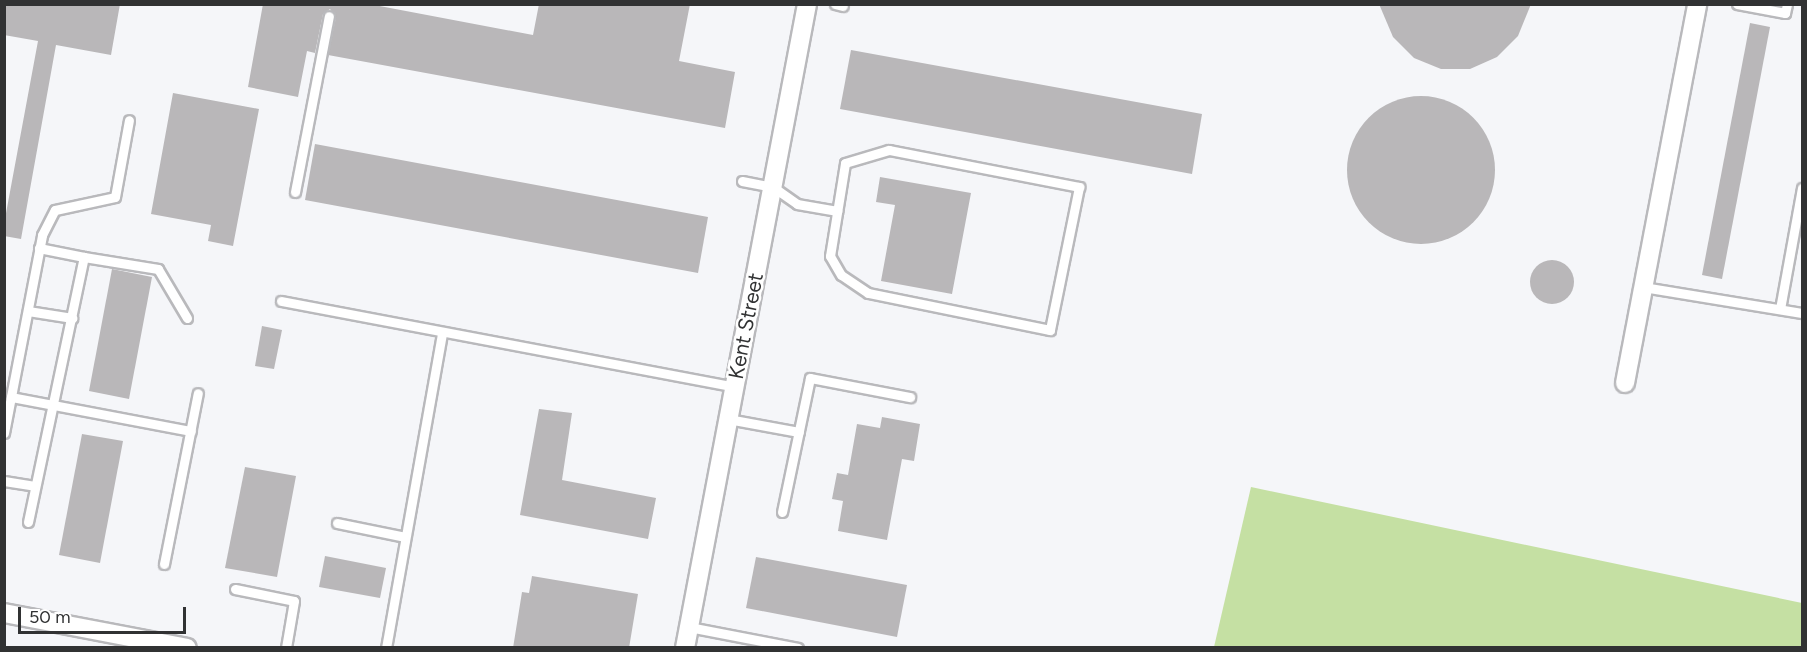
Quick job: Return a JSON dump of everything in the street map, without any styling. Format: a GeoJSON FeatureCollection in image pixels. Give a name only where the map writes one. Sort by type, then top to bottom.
{"type":"FeatureCollection","features":[{"type":"Feature","properties":{"kind":"street","name":"Kent Street"},"geometry":{"type":"LineString","coordinates":[[685,648],[807,4]]}},
{"type":"Feature","properties":{"kind":"street"},"geometry":{"type":"LineString","coordinates":[[1625,383],[1697,4]]}},
{"type":"Feature","properties":{"kind":"street"},"geometry":{"type":"LineString","coordinates":[[4,613],[187,648]]}},
{"type":"Feature","properties":{"kind":"lane"},"geometry":{"type":"LineString","coordinates":[[1737,4],[1785,12],[1787,4]]}},
{"type":"Feature","properties":{"kind":"lane"},"geometry":{"type":"LineString","coordinates":[[295,192],[329,16]]}},
{"type":"Feature","properties":{"kind":"lane"},"geometry":{"type":"LineString","coordinates":[[4,433],[39,248],[55,210],[115,197],[129,120]]}},
{"type":"Feature","properties":{"kind":"lane"},"geometry":{"type":"LineString","coordinates":[[889,150],[1079,187],[1050,330],[868,293],[841,275],[830,256],[837,211],[845,163],[889,150]]}},
{"type":"Feature","properties":{"kind":"lane"},"geometry":{"type":"LineString","coordinates":[[742,181],[772,187],[797,204],[837,211]]}},
{"type":"Feature","properties":{"kind":"lane"},"geometry":{"type":"LineString","coordinates":[[1780,309],[1803,188]]}},
{"type":"Feature","properties":{"kind":"lane"},"geometry":{"type":"LineString","coordinates":[[39,248],[158,269],[187,318]]}},
{"type":"Feature","properties":{"kind":"lane"},"geometry":{"type":"LineString","coordinates":[[28,522],[84,257]]}},
{"type":"Feature","properties":{"kind":"lane"},"geometry":{"type":"LineString","coordinates":[[1643,287],[1803,313]]}},
{"type":"Feature","properties":{"kind":"lane"},"geometry":{"type":"LineString","coordinates":[[281,301],[735,387]]}},
{"type":"Feature","properties":{"kind":"lane"},"geometry":{"type":"LineString","coordinates":[[28,311],[72,318]]}},
{"type":"Feature","properties":{"kind":"lane"},"geometry":{"type":"LineString","coordinates":[[386,648],[442,333]]}},
{"type":"Feature","properties":{"kind":"lane"},"geometry":{"type":"LineString","coordinates":[[782,512],[810,378],[910,397]]}},
{"type":"Feature","properties":{"kind":"lane"},"geometry":{"type":"LineString","coordinates":[[164,564],[198,393]]}},
{"type":"Feature","properties":{"kind":"lane"},"geometry":{"type":"LineString","coordinates":[[11,398],[190,431]]}},
{"type":"Feature","properties":{"kind":"lane"},"geometry":{"type":"LineString","coordinates":[[729,419],[799,432]]}},
{"type":"Feature","properties":{"kind":"lane"},"geometry":{"type":"LineString","coordinates":[[4,481],[35,486]]}},
{"type":"Feature","properties":{"kind":"lane"},"geometry":{"type":"LineString","coordinates":[[337,523],[405,537]]}},
{"type":"Feature","properties":{"kind":"lane"},"geometry":{"type":"LineString","coordinates":[[235,590],[294,601],[286,648]]}},
{"type":"Feature","properties":{"kind":"lane"},"geometry":{"type":"LineString","coordinates":[[689,627],[798,648]]}},
{"type":"Feature","properties":{"kind":"green space"},"geometry":{"type":"Polygon","coordinates":[[[1251,487],[1802,603],[1802,647],[1214,647],[1251,487]]]}},
{"type":"Feature","properties":{"kind":"building"},"geometry":{"type":"Polygon","coordinates":[[[4,4],[120,4],[111,55],[56,45],[21,239],[4,236],[4,224],[38,41],[4,35],[4,4]]]}},
{"type":"Feature","properties":{"kind":"building"},"geometry":{"type":"Polygon","coordinates":[[[263,4],[369,4],[533,35],[539,4],[690,4],[679,61],[735,72],[725,128],[328,55],[336,17],[330,9],[323,14],[315,53],[307,51],[298,97],[248,87],[263,4]]]}},
{"type":"Feature","properties":{"kind":"building"},"geometry":{"type":"Polygon","coordinates":[[[1379,4],[1531,4],[1518,36],[1497,57],[1470,69],[1441,69],[1414,58],[1393,37],[1379,4]]]}},
{"type":"Feature","properties":{"kind":"building"},"geometry":{"type":"Polygon","coordinates":[[[1750,23],[1770,27],[1722,279],[1702,275],[1750,23]]]}},
{"type":"Feature","properties":{"kind":"building"},"geometry":{"type":"Polygon","coordinates":[[[851,50],[1202,114],[1192,174],[840,109],[851,50]]]}},
{"type":"Feature","properties":{"kind":"building"},"geometry":{"type":"Polygon","coordinates":[[[173,93],[259,109],[233,246],[208,241],[211,225],[151,214],[173,93]]]}},
{"type":"Feature","properties":{"kind":"building"},"geometry":{"type":"Polygon","coordinates":[[[1421,96],[1435,97],[1449,102],[1462,108],[1473,118],[1483,129],[1489,142],[1494,156],[1494,184],[1489,198],[1483,211],[1473,222],[1462,232],[1449,238],[1435,243],[1421,244],[1407,243],[1393,238],[1380,232],[1369,222],[1359,211],[1353,198],[1348,184],[1347,170],[1348,156],[1353,142],[1359,129],[1369,118],[1380,108],[1393,102],[1407,97],[1421,96]]]}},
{"type":"Feature","properties":{"kind":"building"},"geometry":{"type":"Polygon","coordinates":[[[315,144],[708,217],[698,273],[305,200],[315,144]]]}},
{"type":"Feature","properties":{"kind":"building"},"geometry":{"type":"Polygon","coordinates":[[[880,177],[971,193],[952,294],[881,281],[895,205],[876,202],[880,177]]]}},
{"type":"Feature","properties":{"kind":"building"},"geometry":{"type":"Polygon","coordinates":[[[1552,260],[1567,267],[1574,282],[1567,297],[1552,304],[1537,297],[1530,282],[1537,267],[1552,260]]]}},
{"type":"Feature","properties":{"kind":"building"},"geometry":{"type":"Polygon","coordinates":[[[112,269],[152,277],[129,399],[89,391],[112,269]]]}},
{"type":"Feature","properties":{"kind":"building"},"geometry":{"type":"Polygon","coordinates":[[[262,326],[282,330],[274,369],[255,366],[262,326]]]}},
{"type":"Feature","properties":{"kind":"building"},"geometry":{"type":"Polygon","coordinates":[[[539,409],[572,413],[562,480],[656,498],[648,539],[520,515],[539,409]]]}},
{"type":"Feature","properties":{"kind":"building"},"geometry":{"type":"Polygon","coordinates":[[[882,417],[920,424],[914,461],[902,459],[887,540],[838,531],[843,501],[832,499],[837,473],[848,475],[857,424],[880,428],[882,417]]]}},
{"type":"Feature","properties":{"kind":"building"},"geometry":{"type":"Polygon","coordinates":[[[82,434],[123,441],[100,563],[59,555],[82,434]]]}},
{"type":"Feature","properties":{"kind":"building"},"geometry":{"type":"Polygon","coordinates":[[[245,467],[296,476],[277,577],[225,568],[245,467]]]}},
{"type":"Feature","properties":{"kind":"building"},"geometry":{"type":"Polygon","coordinates":[[[325,556],[386,568],[380,598],[319,587],[325,556]]]}},
{"type":"Feature","properties":{"kind":"building"},"geometry":{"type":"Polygon","coordinates":[[[756,557],[907,585],[897,637],[746,608],[756,557]]]}},
{"type":"Feature","properties":{"kind":"building"},"geometry":{"type":"Polygon","coordinates":[[[532,576],[638,594],[629,648],[513,648],[522,592],[529,593],[532,576]]]}}]}
